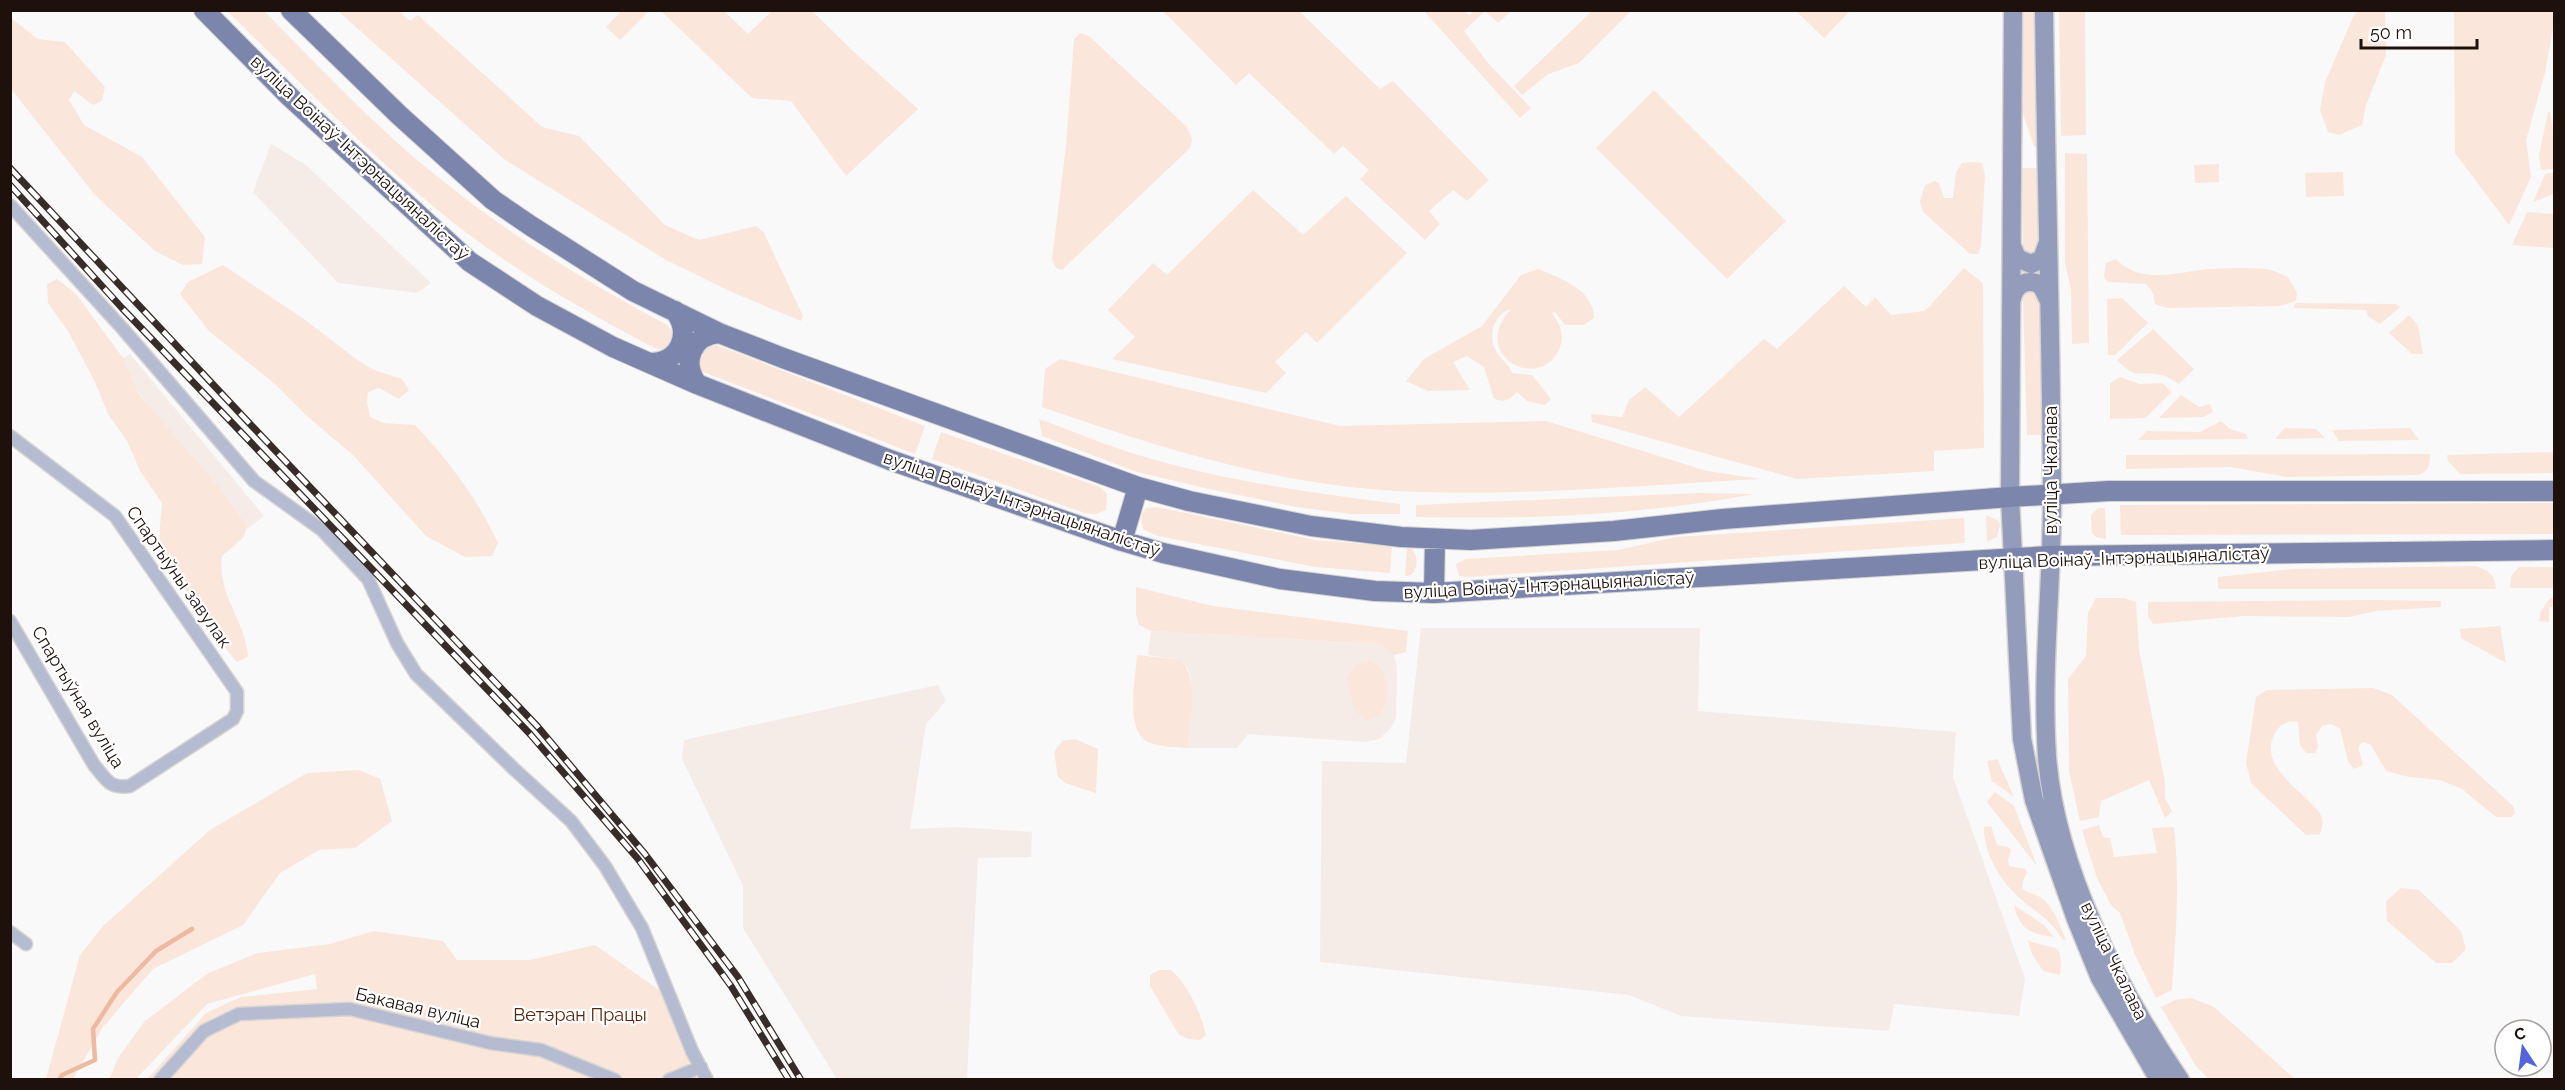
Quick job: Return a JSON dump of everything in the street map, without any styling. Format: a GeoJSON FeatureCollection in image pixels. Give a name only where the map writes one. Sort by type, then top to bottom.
{"type":"FeatureCollection","features":[{"type":"Feature","properties":{"kind":"main road","name":"вуліца Воінаў-Інтэрнацыяналістаў"},"geometry":{"type":"LineString","coordinates":[[204,10],[290,97],[470,262],[537,306],[613,347],[698,384],[890,460],[1122,541],[1163,553],[1280,579],[1375,591],[1434,593],[2050,556],[2554,550]]}},
{"type":"Feature","properties":{"kind":"main road"},"geometry":{"type":"LineString","coordinates":[[291,10],[399,115],[493,200],[633,291],[719,333],[939,417],[1138,487],[1189,501],[1311,526],[1401,537],[1471,540],[1602,532],[1754,517],[2010,497],[2127,491],[2554,491]]}},
{"type":"Feature","properties":{"kind":"main road","name":"вуліца Чкалава"},"geometry":{"type":"LineString","coordinates":[[2013,10],[2010,497],[2022,739],[2034,800],[2050,852],[2100,978],[2159,1080]]}},
{"type":"Feature","properties":{"kind":"main road","name":"вуліца Чкалава"},"geometry":{"type":"LineString","coordinates":[[2044,10],[2053,495],[2046,728],[2054,804],[2065,848],[2090,916],[2120,982],[2179,1079]]}},
{"type":"Feature","properties":{"kind":"main road"},"geometry":{"type":"LineString","coordinates":[[2012,244],[2017,258],[2031,264],[2042,259],[2047,244]]}},
{"type":"Feature","properties":{"kind":"main road"},"geometry":{"type":"LineString","coordinates":[[2012,299],[2016,288],[2026,282],[2031,282],[2041,285],[2048,299]]}},
{"type":"Feature","properties":{"kind":"main road"},"geometry":{"type":"LineString","coordinates":[[651,363],[671,358],[680,348],[684,333],[680,318],[675,311]]}},
{"type":"Feature","properties":{"kind":"main road"},"geometry":{"type":"LineString","coordinates":[[698,384],[689,364],[692,350],[700,339],[719,333]]}},
{"type":"Feature","properties":{"kind":"main road"},"geometry":{"type":"LineString","coordinates":[[1122,541],[1138,487]]}},
{"type":"Feature","properties":{"kind":"main road"},"geometry":{"type":"LineString","coordinates":[[1434,593],[1435,538]]}},
{"type":"Feature","properties":{"kind":"street"},"geometry":{"type":"LineString","coordinates":[[10,205],[123,329],[254,481],[322,530],[368,579],[397,643],[416,674],[571,821],[605,866],[642,928],[692,1051],[707,1080]]}},
{"type":"Feature","properties":{"kind":"street","name":"Спартыўны завулак"},"geometry":{"type":"LineString","coordinates":[[10,436],[115,516],[237,692],[237,711]]}},
{"type":"Feature","properties":{"kind":"street","name":"Спартыўная вуліца"},"geometry":{"type":"LineString","coordinates":[[10,621],[94,765],[110,784],[118,788],[130,786],[233,719],[237,711]]}},
{"type":"Feature","properties":{"kind":"street"},"geometry":{"type":"LineString","coordinates":[[10,932],[26,944]]}},
{"type":"Feature","properties":{"kind":"street","name":"Бакавая вуліца"},"geometry":{"type":"LineString","coordinates":[[160,1080],[204,1031],[239,1014],[350,1009],[490,1043],[541,1050],[615,1080]]}},
{"type":"Feature","properties":{"kind":"street"},"geometry":{"type":"LineString","coordinates":[[669,1080],[701,1067]]}},
{"type":"Feature","properties":{"kind":"shaded area"},"geometry":{"type":"Polygon","coordinates":[[[271,144],[306,165],[431,283],[417,293],[338,283],[253,192],[271,144]]]}},
{"type":"Feature","properties":{"kind":"shaded area"},"geometry":{"type":"Polygon","coordinates":[[[130,354],[264,516],[244,531],[116,363],[130,354]]]}},
{"type":"Feature","properties":{"kind":"shaded area"},"geometry":{"type":"Polygon","coordinates":[[[1421,628],[1700,628],[1698,711],[1956,732],[1953,777],[2025,979],[2019,1016],[1894,1004],[1889,1031],[1681,1016],[1629,995],[1320,962],[1322,761],[1406,763],[1421,628]]]}},
{"type":"Feature","properties":{"kind":"shaded area"},"geometry":{"type":"Polygon","coordinates":[[[1151,631],[1380,644],[1394,655],[1397,665],[1396,718],[1390,729],[1379,739],[1365,742],[1248,734],[1237,748],[1188,748],[1191,678],[1187,667],[1180,660],[1148,655],[1151,631]]]}},
{"type":"Feature","properties":{"kind":"shaded area"},"geometry":{"type":"Polygon","coordinates":[[[938,685],[946,701],[926,724],[910,829],[957,827],[1032,832],[1031,857],[978,858],[967,1079],[837,1079],[743,928],[743,886],[682,759],[684,740],[938,685]]]}},
{"type":"Feature","properties":{"kind":"green space"},"geometry":{"type":"Polygon","coordinates":[[[227,11],[264,11],[370,117],[438,177],[492,219],[549,257],[667,325],[675,335],[675,342],[665,350],[654,348],[568,300],[486,247],[385,164],[227,11]]]}},
{"type":"Feature","properties":{"kind":"green space"},"geometry":{"type":"Polygon","coordinates":[[[338,11],[398,11],[410,21],[418,15],[542,127],[579,136],[665,225],[699,240],[756,226],[764,233],[803,316],[801,321],[734,293],[666,260],[504,159],[338,11]]]}},
{"type":"Feature","properties":{"kind":"green space"},"geometry":{"type":"Polygon","coordinates":[[[621,11],[649,11],[620,40],[606,27],[621,11]]]}},
{"type":"Feature","properties":{"kind":"green space"},"geometry":{"type":"Polygon","coordinates":[[[661,11],[724,11],[748,34],[772,11],[812,11],[918,109],[846,176],[791,101],[752,98],[661,11]]]}},
{"type":"Feature","properties":{"kind":"green space"},"geometry":{"type":"Polygon","coordinates":[[[1163,11],[1299,11],[1380,89],[1393,81],[1489,180],[1467,201],[1453,190],[1429,211],[1440,224],[1425,240],[1360,179],[1369,170],[1343,146],[1334,154],[1249,73],[1236,85],[1163,11]]]}},
{"type":"Feature","properties":{"kind":"green space"},"geometry":{"type":"Polygon","coordinates":[[[1424,11],[1464,11],[1469,15],[1474,11],[1485,11],[1464,31],[1488,63],[1531,108],[1520,118],[1424,11]]]}},
{"type":"Feature","properties":{"kind":"green space"},"geometry":{"type":"Polygon","coordinates":[[[1485,11],[1511,11],[1498,23],[1485,11]]]}},
{"type":"Feature","properties":{"kind":"green space"},"geometry":{"type":"Polygon","coordinates":[[[1592,11],[1631,11],[1579,63],[1548,74],[1522,95],[1514,86],[1592,11]]]}},
{"type":"Feature","properties":{"kind":"green space"},"geometry":{"type":"Polygon","coordinates":[[[1796,11],[1850,11],[1824,38],[1796,11]]]}},
{"type":"Feature","properties":{"kind":"green space"},"geometry":{"type":"Polygon","coordinates":[[[2019,11],[2037,11],[2037,147],[2034,146],[2023,114],[2019,114],[2019,11]]]}},
{"type":"Feature","properties":{"kind":"green space"},"geometry":{"type":"Polygon","coordinates":[[[2059,11],[2085,11],[2086,135],[2061,136],[2059,11]]]}},
{"type":"Feature","properties":{"kind":"green space"},"geometry":{"type":"Polygon","coordinates":[[[2359,11],[2385,11],[2386,55],[2366,105],[2362,125],[2339,135],[2328,132],[2320,110],[2325,82],[2354,15],[2359,11]]]}},
{"type":"Feature","properties":{"kind":"green space"},"geometry":{"type":"Polygon","coordinates":[[[2454,11],[2554,11],[2545,73],[2526,140],[2531,177],[2509,225],[2455,153],[2454,11]]]}},
{"type":"Feature","properties":{"kind":"green space"},"geometry":{"type":"Polygon","coordinates":[[[11,18],[38,39],[65,42],[105,87],[102,101],[93,105],[74,91],[69,100],[84,125],[142,157],[205,237],[202,264],[183,265],[155,251],[95,195],[11,89],[11,18]]]}},
{"type":"Feature","properties":{"kind":"green space"},"geometry":{"type":"Polygon","coordinates":[[[1080,33],[1089,36],[1187,127],[1192,139],[1190,148],[1062,270],[1056,268],[1052,259],[1066,146],[1074,39],[1080,33]]]}},
{"type":"Feature","properties":{"kind":"green space"},"geometry":{"type":"Polygon","coordinates":[[[1654,90],[1786,221],[1727,279],[1596,148],[1654,90]]]}},
{"type":"Feature","properties":{"kind":"green space"},"geometry":{"type":"Polygon","coordinates":[[[2548,112],[2550,112],[2554,137],[2554,169],[2541,170],[2539,155],[2548,112]]]}},
{"type":"Feature","properties":{"kind":"green space"},"geometry":{"type":"Polygon","coordinates":[[[2065,153],[2087,154],[2089,343],[2072,344],[2071,290],[2065,263],[2065,153]]]}},
{"type":"Feature","properties":{"kind":"green space"},"geometry":{"type":"Polygon","coordinates":[[[1962,163],[1982,163],[1985,175],[1981,246],[1978,254],[1970,254],[1923,212],[1920,201],[1925,185],[1935,181],[1939,183],[1944,198],[1953,198],[1956,172],[1962,163]]]}},
{"type":"Feature","properties":{"kind":"green space"},"geometry":{"type":"Polygon","coordinates":[[[2219,164],[2219,182],[2195,183],[2194,165],[2219,164]]]}},
{"type":"Feature","properties":{"kind":"green space"},"geometry":{"type":"Polygon","coordinates":[[[2022,168],[2041,168],[2043,245],[2032,256],[2025,253],[2023,245],[2022,168]]]}},
{"type":"Feature","properties":{"kind":"green space"},"geometry":{"type":"Polygon","coordinates":[[[2343,172],[2344,196],[2306,197],[2305,173],[2343,172]]]}},
{"type":"Feature","properties":{"kind":"green space"},"geometry":{"type":"Polygon","coordinates":[[[2554,173],[2554,194],[2533,202],[2545,174],[2554,173]]]}},
{"type":"Feature","properties":{"kind":"green space"},"geometry":{"type":"Polygon","coordinates":[[[1253,190],[1303,235],[1346,196],[1407,253],[1317,343],[1306,332],[1275,362],[1286,373],[1266,393],[1112,359],[1135,337],[1108,310],[1153,263],[1167,275],[1253,190]]]}},
{"type":"Feature","properties":{"kind":"green space"},"geometry":{"type":"Polygon","coordinates":[[[2527,212],[2554,214],[2554,248],[2512,245],[2527,212]]]}},
{"type":"Feature","properties":{"kind":"green space"},"geometry":{"type":"Polygon","coordinates":[[[2116,259],[2134,271],[2156,275],[2224,268],[2269,270],[2288,277],[2297,293],[2296,301],[2280,306],[2166,308],[2155,304],[2153,293],[2146,284],[2108,282],[2104,277],[2106,263],[2116,259]]]}},
{"type":"Feature","properties":{"kind":"green space"},"geometry":{"type":"Polygon","coordinates":[[[223,265],[304,319],[356,359],[374,370],[402,379],[409,390],[399,399],[379,388],[368,392],[367,403],[370,417],[384,423],[415,425],[451,466],[481,511],[498,543],[492,556],[465,557],[426,536],[354,456],[307,416],[275,384],[209,331],[180,294],[188,282],[223,265]]]}},
{"type":"Feature","properties":{"kind":"green space"},"geometry":{"type":"Polygon","coordinates":[[[1964,268],[1983,283],[1984,448],[1934,451],[1934,471],[1797,479],[1592,422],[1591,414],[1622,417],[1629,400],[1645,387],[1679,417],[1764,339],[1777,349],[1844,286],[1866,307],[1875,297],[1891,315],[1925,311],[1964,268]]]}},
{"type":"Feature","properties":{"kind":"green space"},"geometry":{"type":"Polygon","coordinates":[[[1538,269],[1565,281],[1582,293],[1592,308],[1594,318],[1584,325],[1565,325],[1555,312],[1552,313],[1562,333],[1560,347],[1551,361],[1539,368],[1525,368],[1513,364],[1503,355],[1498,342],[1500,326],[1511,309],[1500,315],[1494,325],[1492,337],[1497,352],[1512,373],[1532,375],[1551,399],[1545,405],[1527,401],[1517,392],[1507,400],[1494,399],[1484,367],[1467,356],[1453,362],[1470,390],[1428,391],[1406,381],[1424,359],[1482,326],[1521,275],[1538,269]]]}},
{"type":"Feature","properties":{"kind":"green space"},"geometry":{"type":"Polygon","coordinates":[[[57,279],[76,294],[123,358],[138,393],[217,485],[247,526],[244,537],[222,556],[222,570],[227,595],[242,630],[248,657],[237,662],[163,561],[160,537],[162,503],[140,471],[127,441],[108,414],[95,382],[68,331],[48,303],[47,284],[57,279]]]}},
{"type":"Feature","properties":{"kind":"green space"},"geometry":{"type":"Polygon","coordinates":[[[2033,290],[2042,298],[2044,435],[2027,435],[2023,299],[2026,292],[2033,290]]]}},
{"type":"Feature","properties":{"kind":"green space"},"geometry":{"type":"Polygon","coordinates":[[[2122,298],[2148,323],[2115,355],[2108,355],[2107,299],[2122,298]]]}},
{"type":"Feature","properties":{"kind":"green space"},"geometry":{"type":"Polygon","coordinates":[[[2296,303],[2396,304],[2400,307],[2380,324],[2368,316],[2366,310],[2293,308],[2296,303]]]}},
{"type":"Feature","properties":{"kind":"green space"},"geometry":{"type":"Polygon","coordinates":[[[2409,315],[2418,325],[2423,354],[2412,354],[2389,333],[2409,315]]]}},
{"type":"Feature","properties":{"kind":"green space"},"geometry":{"type":"Polygon","coordinates":[[[2153,329],[2194,369],[2179,384],[2163,376],[2134,373],[2117,360],[2153,329]]]}},
{"type":"Feature","properties":{"kind":"green space"},"geometry":{"type":"Polygon","coordinates":[[[711,343],[925,426],[915,454],[701,371],[696,353],[711,343]]]}},
{"type":"Feature","properties":{"kind":"green space"},"geometry":{"type":"Polygon","coordinates":[[[1060,359],[1340,426],[1546,421],[1707,471],[1761,479],[1488,493],[1398,491],[1307,481],[1173,450],[1042,407],[1045,369],[1060,359]]]}},
{"type":"Feature","properties":{"kind":"green space"},"geometry":{"type":"Polygon","coordinates":[[[2120,377],[2140,384],[2162,383],[2172,392],[2145,418],[2110,419],[2110,383],[2120,377]]]}},
{"type":"Feature","properties":{"kind":"green space"},"geometry":{"type":"Polygon","coordinates":[[[2181,395],[2199,407],[2210,404],[2213,412],[2203,417],[2159,418],[2181,395]]]}},
{"type":"Feature","properties":{"kind":"green space"},"geometry":{"type":"Polygon","coordinates":[[[1039,419],[1113,447],[1170,464],[1268,485],[1400,504],[1400,514],[1353,514],[1302,508],[1137,472],[1042,436],[1039,419]]]}},
{"type":"Feature","properties":{"kind":"green space"},"geometry":{"type":"Polygon","coordinates":[[[2221,421],[2230,429],[2246,434],[2248,439],[2138,440],[2147,431],[2200,432],[2221,421]]]}},
{"type":"Feature","properties":{"kind":"green space"},"geometry":{"type":"Polygon","coordinates":[[[2285,428],[2316,429],[2325,438],[2275,439],[2285,428]]]}},
{"type":"Feature","properties":{"kind":"green space"},"geometry":{"type":"Polygon","coordinates":[[[2410,428],[2419,440],[2339,441],[2332,430],[2410,428]]]}},
{"type":"Feature","properties":{"kind":"green space"},"geometry":{"type":"Polygon","coordinates":[[[941,432],[1100,487],[1107,494],[1106,510],[1096,514],[1085,513],[932,459],[941,432]]]}},
{"type":"Feature","properties":{"kind":"green space"},"geometry":{"type":"Polygon","coordinates":[[[2554,452],[2554,473],[2460,474],[2448,461],[2447,455],[2554,452]]]}},
{"type":"Feature","properties":{"kind":"green space"},"geometry":{"type":"Polygon","coordinates":[[[2430,454],[2428,468],[2417,475],[2286,477],[2231,467],[2126,469],[2126,455],[2430,454]]]}},
{"type":"Feature","properties":{"kind":"green space"},"geometry":{"type":"Polygon","coordinates":[[[1697,493],[1754,494],[1670,507],[1543,517],[1416,517],[1416,505],[1697,493]]]}},
{"type":"Feature","properties":{"kind":"green space"},"geometry":{"type":"Polygon","coordinates":[[[2554,503],[2554,534],[2121,535],[2120,505],[2554,503]]]}},
{"type":"Feature","properties":{"kind":"green space"},"geometry":{"type":"Polygon","coordinates":[[[1157,507],[1315,540],[1392,546],[1390,573],[1315,567],[1158,536],[1144,530],[1141,521],[1146,508],[1157,507]]]}},
{"type":"Feature","properties":{"kind":"green space"},"geometry":{"type":"Polygon","coordinates":[[[2098,508],[2105,508],[2106,539],[2096,537],[2092,533],[2091,515],[2098,508]]]}},
{"type":"Feature","properties":{"kind":"green space"},"geometry":{"type":"Polygon","coordinates":[[[1986,515],[2000,524],[1997,537],[1987,542],[1986,515]]]}},
{"type":"Feature","properties":{"kind":"green space"},"geometry":{"type":"Polygon","coordinates":[[[1964,518],[1965,543],[1468,577],[1459,576],[1456,564],[1466,559],[1618,550],[1676,537],[1964,518]]]}},
{"type":"Feature","properties":{"kind":"green space"},"geometry":{"type":"Polygon","coordinates":[[[1407,548],[1412,549],[1417,562],[1411,575],[1405,576],[1407,548]]]}},
{"type":"Feature","properties":{"kind":"green space"},"geometry":{"type":"Polygon","coordinates":[[[2476,566],[2490,574],[2496,589],[2218,589],[2218,577],[2293,569],[2476,566]]]}},
{"type":"Feature","properties":{"kind":"green space"},"geometry":{"type":"Polygon","coordinates":[[[2519,567],[2554,567],[2554,588],[2510,588],[2511,576],[2519,567]]]}},
{"type":"Feature","properties":{"kind":"green space"},"geometry":{"type":"Polygon","coordinates":[[[1136,587],[1213,606],[1408,631],[1406,652],[1394,655],[1379,644],[1151,631],[1139,625],[1136,614],[1136,587]]]}},
{"type":"Feature","properties":{"kind":"green space"},"geometry":{"type":"Polygon","coordinates":[[[2096,598],[2124,598],[2136,602],[2139,650],[2165,782],[2165,798],[2172,811],[2165,818],[2149,780],[2101,801],[2099,817],[2080,821],[2069,771],[2068,679],[2086,656],[2088,613],[2096,598]]]}},
{"type":"Feature","properties":{"kind":"green space"},"geometry":{"type":"Polygon","coordinates":[[[2550,598],[2554,599],[2554,607],[2549,607],[2549,622],[2539,621],[2541,611],[2550,598]]]}},
{"type":"Feature","properties":{"kind":"green space"},"geometry":{"type":"Polygon","coordinates":[[[2441,601],[2441,607],[2376,611],[2349,617],[2244,616],[2153,624],[2148,616],[2148,602],[2441,601]]]}},
{"type":"Feature","properties":{"kind":"green space"},"geometry":{"type":"Polygon","coordinates":[[[2500,626],[2506,663],[2461,638],[2460,629],[2500,626]]]}},
{"type":"Feature","properties":{"kind":"green space"},"geometry":{"type":"Polygon","coordinates":[[[1137,655],[1181,660],[1187,669],[1192,690],[1188,748],[1150,743],[1136,728],[1133,703],[1137,655]]]}},
{"type":"Feature","properties":{"kind":"green space"},"geometry":{"type":"Polygon","coordinates":[[[1370,660],[1384,674],[1387,688],[1382,710],[1372,719],[1365,720],[1354,709],[1347,677],[1356,664],[1370,660]]]}},
{"type":"Feature","properties":{"kind":"green space"},"geometry":{"type":"Polygon","coordinates":[[[2373,688],[2392,695],[2513,806],[2515,813],[2511,817],[2496,817],[2462,789],[2440,780],[2409,777],[2386,771],[2371,745],[2363,742],[2358,747],[2363,765],[2354,769],[2348,761],[2340,728],[2331,724],[2322,726],[2316,735],[2318,747],[2315,753],[2306,753],[2300,745],[2298,722],[2288,722],[2282,725],[2275,733],[2271,745],[2272,756],[2284,777],[2321,815],[2320,834],[2306,835],[2251,783],[2246,763],[2256,697],[2267,690],[2373,688]]]}},
{"type":"Feature","properties":{"kind":"green space"},"geometry":{"type":"Polygon","coordinates":[[[1075,739],[1098,749],[1096,793],[1065,783],[1058,777],[1054,752],[1062,741],[1075,739]]]}},
{"type":"Feature","properties":{"kind":"green space"},"geometry":{"type":"Polygon","coordinates":[[[1997,759],[2014,797],[1992,781],[1987,761],[1997,759]]]}},
{"type":"Feature","properties":{"kind":"green space"},"geometry":{"type":"Polygon","coordinates":[[[359,770],[380,779],[392,821],[355,848],[319,850],[280,873],[243,925],[153,969],[103,1027],[73,1079],[46,1079],[80,955],[103,926],[210,830],[307,773],[359,770]]]}},
{"type":"Feature","properties":{"kind":"green space"},"geometry":{"type":"Polygon","coordinates":[[[1995,792],[2014,806],[2037,866],[1987,802],[1995,792]]]}},
{"type":"Feature","properties":{"kind":"green space"},"geometry":{"type":"Polygon","coordinates":[[[2099,825],[2103,837],[2110,838],[2114,857],[2157,853],[2152,828],[2174,827],[2177,888],[2172,990],[2156,998],[2135,955],[2120,913],[2111,905],[2097,878],[2082,830],[2099,825]]]}},
{"type":"Feature","properties":{"kind":"green space"},"geometry":{"type":"Polygon","coordinates":[[[1991,826],[1997,845],[2008,847],[2011,850],[2009,866],[2025,869],[2027,872],[2022,888],[2040,897],[2049,905],[2066,940],[2062,939],[2047,920],[2011,890],[1997,871],[1985,839],[1984,827],[1991,826]]]}},
{"type":"Feature","properties":{"kind":"green space"},"geometry":{"type":"Polygon","coordinates":[[[2401,888],[2419,890],[2461,931],[2466,949],[2452,963],[2436,963],[2387,921],[2386,901],[2401,888]]]}},
{"type":"Feature","properties":{"kind":"green space"},"geometry":{"type":"Polygon","coordinates":[[[2014,905],[2044,925],[2054,937],[2027,929],[2019,920],[2014,905]]]}},
{"type":"Feature","properties":{"kind":"green space","name":"Ветэран Працы"},"geometry":{"type":"Polygon","coordinates":[[[374,931],[443,941],[457,960],[530,960],[595,945],[662,992],[697,1079],[147,1079],[206,1013],[241,997],[317,989],[315,974],[207,1004],[136,1079],[109,1080],[118,1058],[144,1022],[208,973],[258,953],[330,944],[374,931]]]}},
{"type":"Feature","properties":{"kind":"green space"},"geometry":{"type":"Polygon","coordinates":[[[2028,940],[2058,951],[2061,963],[2060,975],[2043,971],[2032,954],[2028,940]]]}},
{"type":"Feature","properties":{"kind":"green space"},"geometry":{"type":"Polygon","coordinates":[[[1159,970],[1171,970],[1188,991],[1201,1018],[1206,1035],[1200,1040],[1179,1035],[1150,986],[1150,975],[1159,970]]]}},
{"type":"Feature","properties":{"kind":"green space"},"geometry":{"type":"Polygon","coordinates":[[[2191,998],[2214,1007],[2295,1079],[2209,1079],[2196,1066],[2161,1007],[2175,1000],[2191,998]]]}},
{"type":"Feature","properties":{"kind":"waterway"},"geometry":{"type":"LineString","coordinates":[[59,1080],[62,1075],[95,1060],[93,1029],[117,992],[156,951],[192,929]]}},
{"type":"Feature","properties":{"kind":"railway"},"geometry":{"type":"LineString","coordinates":[[10,168],[538,727],[645,854],[738,977],[801,1080]]}},
{"type":"Feature","properties":{"kind":"railway"},"geometry":{"type":"LineString","coordinates":[[10,185],[122,308],[530,734],[638,859],[731,986],[789,1080]]}}]}
